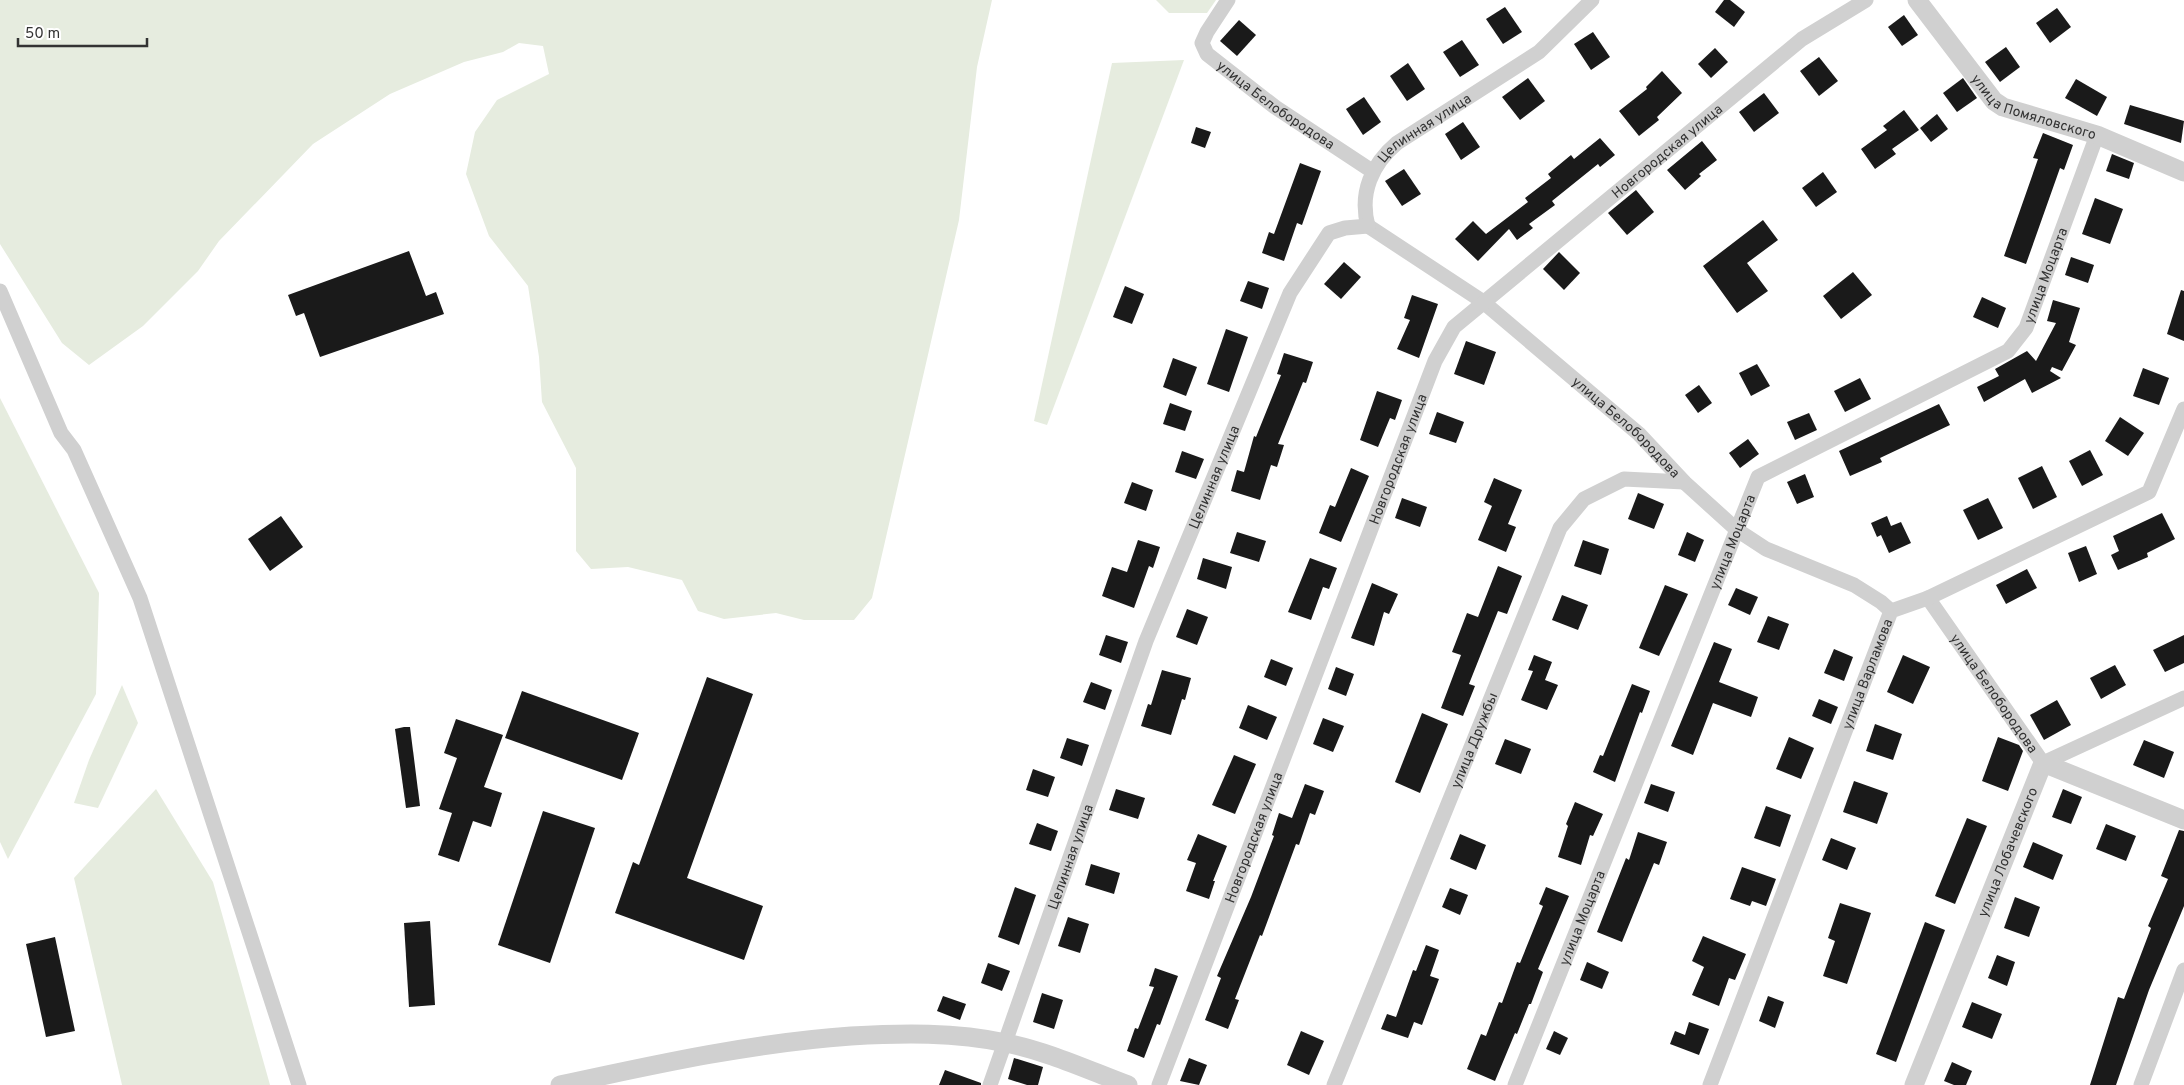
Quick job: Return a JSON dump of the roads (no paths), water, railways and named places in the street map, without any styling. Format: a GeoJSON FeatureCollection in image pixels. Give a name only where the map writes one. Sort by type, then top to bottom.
{"type":"FeatureCollection","features":[{"type":"Feature","properties":{"kind":"street","name":"улица Белобородова"},"geometry":{"type":"LineString","coordinates":[[1228,0],[1202,43],[1207,54],[1275,107],[1372,171]]}},
{"type":"Feature","properties":{"kind":"street","name":"Целинная улица"},"geometry":{"type":"LineString","coordinates":[[990,1085],[1007,1043],[1146,641],[1290,293],[1329,233],[1345,228],[1368,226],[1364,197],[1372,171],[1384,153],[1539,52],[1592,0]]}},
{"type":"Feature","properties":{"kind":"street","name":"Новгородская улица"},"geometry":{"type":"LineString","coordinates":[[1159,1085],[1435,361],[1454,327],[1802,39],[1866,0]]}},
{"type":"Feature","properties":{"kind":"street","name":"улица Помяловского"},"geometry":{"type":"LineString","coordinates":[[1917,0],[1994,101],[2003,107],[2097,135],[2184,172]]}},
{"type":"Feature","properties":{"kind":"street","name":"улица Моцарта"},"geometry":{"type":"LineString","coordinates":[[1515,1085],[1758,477],[2008,351],[2026,328],[2097,135]]}},
{"type":"Feature","properties":{"kind":"street","name":"улица Белобородова"},"geometry":{"type":"LineString","coordinates":[[1368,226],[1482,302],[1639,434],[1684,482],[1737,530],[1766,549],[1854,586],[1881,602],[1892,612]]}},
{"type":"Feature","properties":{"kind":"street"},"geometry":{"type":"LineString","coordinates":[[0,290],[62,433],[74,450],[140,598],[299,1085]]}},
{"type":"Feature","properties":{"kind":"street","name":"улица Варламова"},"geometry":{"type":"LineString","coordinates":[[1710,1085],[1892,612],[1928,598],[2150,492],[2184,409]]}},
{"type":"Feature","properties":{"kind":"street","name":"улица Дружбы"},"geometry":{"type":"LineString","coordinates":[[1334,1085],[1560,528],[1584,499],[1624,479],[1684,482]]}},
{"type":"Feature","properties":{"kind":"street","name":"улица Белобородова"},"geometry":{"type":"LineString","coordinates":[[1928,598],[2043,762],[2184,820]]}},
{"type":"Feature","properties":{"kind":"street"},"geometry":{"type":"LineString","coordinates":[[2043,762],[2184,698]]}},
{"type":"Feature","properties":{"kind":"street","name":"улица Лобачевского"},"geometry":{"type":"LineString","coordinates":[[1914,1085],[2043,762]]}},
{"type":"Feature","properties":{"kind":"street"},"geometry":{"type":"LineString","coordinates":[[2141,1085],[2184,970]]}},
{"type":"Feature","properties":{"kind":"street"},"geometry":{"type":"LineString","coordinates":[[560,1085],[702,1054],[789,1040],[895,1033],[950,1036],[1007,1043],[1128,1085]]}}]}
